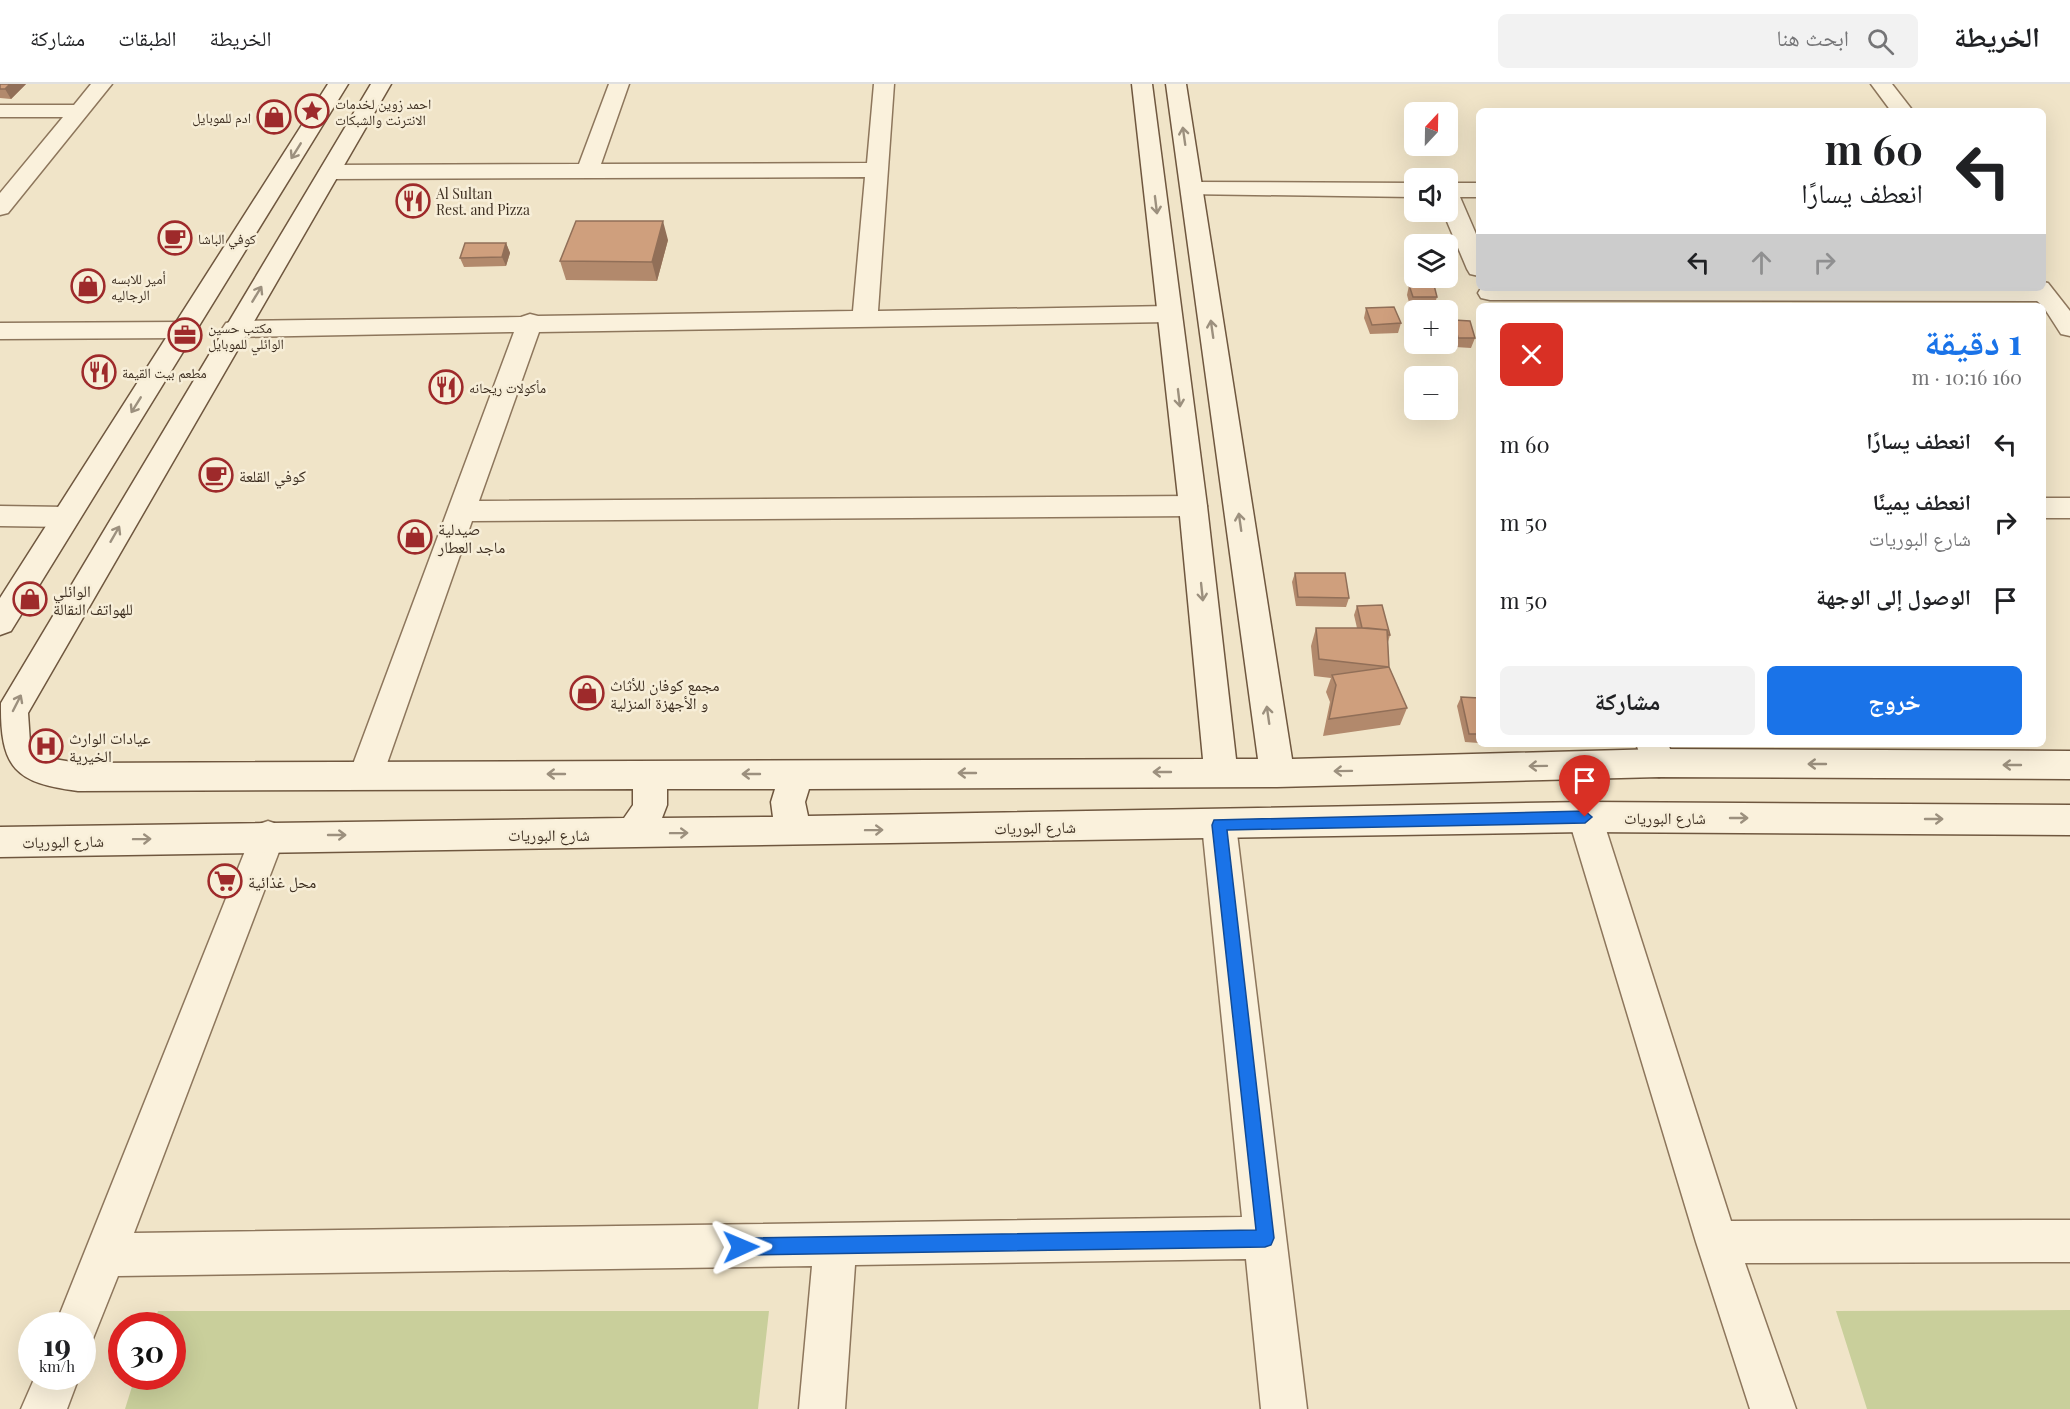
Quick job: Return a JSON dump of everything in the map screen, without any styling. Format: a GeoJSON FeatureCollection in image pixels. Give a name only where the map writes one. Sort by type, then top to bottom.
{"type":"FeatureCollection","features":[{"type":"Feature","properties":{"kind":"street"},"geometry":{"type":"LineString","coordinates":[[0,208],[102,84]]}},
{"type":"Feature","properties":{"kind":"street"},"geometry":{"type":"LineString","coordinates":[[0,623],[338,84]]}},
{"type":"Feature","properties":{"kind":"street"},"geometry":{"type":"LineString","coordinates":[[381,84],[12,712],[9,733],[15,752],[30,766],[51,774],[78,777],[1277,773],[1656,754],[2070,765]]}},
{"type":"Feature","properties":{"kind":"street"},"geometry":{"type":"LineString","coordinates":[[588,170],[619,84]]}},
{"type":"Feature","properties":{"kind":"street"},"geometry":{"type":"LineString","coordinates":[[865,320],[884,84]]}},
{"type":"Feature","properties":{"kind":"street"},"geometry":{"type":"LineString","coordinates":[[1142,84],[1193,506],[1221,772]]}},
{"type":"Feature","properties":{"kind":"street"},"geometry":{"type":"LineString","coordinates":[[1176,84],[1277,773]]}},
{"type":"Feature","properties":{"kind":"street"},"geometry":{"type":"LineString","coordinates":[[1881,84],[1900,108]]}},
{"type":"Feature","properties":{"kind":"street"},"geometry":{"type":"LineString","coordinates":[[0,111],[80,111]]}},
{"type":"Feature","properties":{"kind":"street"},"geometry":{"type":"LineString","coordinates":[[330,172],[877,170]]}},
{"type":"Feature","properties":{"kind":"street"},"geometry":{"type":"LineString","coordinates":[[1192,189],[1404,190]]}},
{"type":"Feature","properties":{"kind":"street"},"geometry":{"type":"LineString","coordinates":[[1458,190],[1476,190]]}},
{"type":"Feature","properties":{"kind":"street"},"geometry":{"type":"LineString","coordinates":[[1458,219],[1476,262]]}},
{"type":"Feature","properties":{"kind":"street"},"geometry":{"type":"LineString","coordinates":[[1490,296],[2041,291],[2070,328]]}},
{"type":"Feature","properties":{"kind":"street"},"geometry":{"type":"LineString","coordinates":[[236,329],[530,322],[865,320],[1169,314]]}},
{"type":"Feature","properties":{"kind":"street"},"geometry":{"type":"LineString","coordinates":[[366,775],[530,322]]}},
{"type":"Feature","properties":{"kind":"street"},"geometry":{"type":"LineString","coordinates":[[0,331],[183,330]]}},
{"type":"Feature","properties":{"kind":"street"},"geometry":{"type":"LineString","coordinates":[[462,511],[1193,506]]}},
{"type":"Feature","properties":{"kind":"street"},"geometry":{"type":"LineString","coordinates":[[2046,508],[2070,508]]}},
{"type":"Feature","properties":{"kind":"street"},"geometry":{"type":"LineString","coordinates":[[0,516],[66,516]]}},
{"type":"Feature","properties":{"kind":"street"},"geometry":{"type":"LineString","coordinates":[[632,833],[642,824],[651,803],[652,792],[643,774]]}},
{"type":"Feature","properties":{"kind":"street"},"geometry":{"type":"LineString","coordinates":[[799,831],[792,823],[787,803],[793,783],[801,774]]}},
{"type":"Feature","properties":{"kind":"street"},"geometry":{"type":"LineString","coordinates":[[1585,817],[1716,1242],[1773,1409]]}},
{"type":"Feature","properties":{"kind":"street","name":"شارع البوريات"},"geometry":{"type":"LineString","coordinates":[[0,842],[268,836],[1219,825],[1585,817],[2070,820]]}},
{"type":"Feature","properties":{"kind":"street"},"geometry":{"type":"LineString","coordinates":[[1219,825],[1284,1409]]}},
{"type":"Feature","properties":{"kind":"street"},"geometry":{"type":"LineString","coordinates":[[82,1312],[268,836]]}},
{"type":"Feature","properties":{"kind":"street"},"geometry":{"type":"LineString","coordinates":[[104,1255],[1265,1238]]}},
{"type":"Feature","properties":{"kind":"street"},"geometry":{"type":"LineString","coordinates":[[1716,1242],[2070,1241]]}},
{"type":"Feature","properties":{"kind":"street"},"geometry":{"type":"LineString","coordinates":[[822,1409],[835,1245]]}},
{"type":"Feature","properties":{"kind":"street"},"geometry":{"type":"LineString","coordinates":[[44,1409],[52,1390]]}},
{"type":"Feature","properties":{"kind":"green space"},"geometry":{"type":"Polygon","coordinates":[[[2070,1310],[2070,1409],[1867,1409],[1836,1311],[2070,1310]]]}},
{"type":"Feature","properties":{"kind":"green space"},"geometry":{"type":"Polygon","coordinates":[[[769,1311],[758,1409],[125,1409],[131,1390],[186,1390],[186,1312],[158,1312],[769,1311]]]}},
{"type":"Feature","properties":{"kind":"building"},"geometry":{"type":"Polygon","coordinates":[[[0,84],[10,84],[5,89],[0,89],[0,84]]]}},
{"type":"Feature","properties":{"kind":"building"},"geometry":{"type":"Polygon","coordinates":[[[576,221],[663,221],[652,262],[560,261],[576,221]]]}},
{"type":"Feature","properties":{"kind":"building"},"geometry":{"type":"Polygon","coordinates":[[[465,243],[506,243],[502,257],[460,258],[465,243]]]}},
{"type":"Feature","properties":{"kind":"building"},"geometry":{"type":"Polygon","coordinates":[[[1410,288],[1435,288],[1437,297],[1413,297],[1410,288]]]}},
{"type":"Feature","properties":{"kind":"building"},"geometry":{"type":"Polygon","coordinates":[[[1394,307],[1401,323],[1372,325],[1366,308],[1394,307]]]}},
{"type":"Feature","properties":{"kind":"building"},"geometry":{"type":"Polygon","coordinates":[[[1458,320],[1470,321],[1475,338],[1458,338],[1458,320]]]}},
{"type":"Feature","properties":{"kind":"building"},"geometry":{"type":"Polygon","coordinates":[[[1295,573],[1345,573],[1349,598],[1298,597],[1295,573]]]}},
{"type":"Feature","properties":{"kind":"building"},"geometry":{"type":"Polygon","coordinates":[[[1382,605],[1390,635],[1387,630],[1362,628],[1357,606],[1382,605]]]}},
{"type":"Feature","properties":{"kind":"building"},"geometry":{"type":"Polygon","coordinates":[[[1316,628],[1387,630],[1389,667],[1319,659],[1316,628]]]}},
{"type":"Feature","properties":{"kind":"building"},"geometry":{"type":"Polygon","coordinates":[[[1389,667],[1407,708],[1329,719],[1336,685],[1332,675],[1389,667]]]}},
{"type":"Feature","properties":{"kind":"building"},"geometry":{"type":"Polygon","coordinates":[[[1461,697],[1476,698],[1476,734],[1469,734],[1461,697]]]}},
{"type":"Feature","properties":{"kind":"place","name":"احمد زوين لخدمات الانترنت والشبكات"},"geometry":{"type":"Point","coordinates":[312,111]}},
{"type":"Feature","properties":{"kind":"place","name":"ادم للموبايل"},"geometry":{"type":"Point","coordinates":[274,117]}},
{"type":"Feature","properties":{"kind":"place","name":"Al Sultan Rest. and Pizza"},"geometry":{"type":"Point","coordinates":[413,201]}},
{"type":"Feature","properties":{"kind":"place","name":"كوفي الباشا"},"geometry":{"type":"Point","coordinates":[175,238]}},
{"type":"Feature","properties":{"kind":"place","name":"أمير للابسه الرجاليه"},"geometry":{"type":"Point","coordinates":[88,286]}},
{"type":"Feature","properties":{"kind":"place","name":"مكتب حسين الوائلي للموبايل"},"geometry":{"type":"Point","coordinates":[185,335]}},
{"type":"Feature","properties":{"kind":"place","name":"مطعم بيت القيمة"},"geometry":{"type":"Point","coordinates":[99,372]}},
{"type":"Feature","properties":{"kind":"place","name":"مأكولات ريحانه"},"geometry":{"type":"Point","coordinates":[446,387]}},
{"type":"Feature","properties":{"kind":"place","name":"كوفي القلعة"},"geometry":{"type":"Point","coordinates":[216,475]}},
{"type":"Feature","properties":{"kind":"place","name":"صيدلية ماجد العطار"},"geometry":{"type":"Point","coordinates":[415,537]}},
{"type":"Feature","properties":{"kind":"place","name":"الوائلي للهواتف النقالة"},"geometry":{"type":"Point","coordinates":[30,599]}},
{"type":"Feature","properties":{"kind":"place","name":"مجمع كوفان للأثاث و الأجهزة المنزلية"},"geometry":{"type":"Point","coordinates":[587,693]}},
{"type":"Feature","properties":{"kind":"place","name":"عيادات الوارث الخيرية"},"geometry":{"type":"Point","coordinates":[46,746]}},
{"type":"Feature","properties":{"kind":"place","name":"محل غذائية"},"geometry":{"type":"Point","coordinates":[225,881]}},
{"type":"Feature","properties":{"kind":"route"},"geometry":{"type":"LineString","coordinates":[[741,1247],[1265,1238],[1219,825],[1585,817]]}}]}
